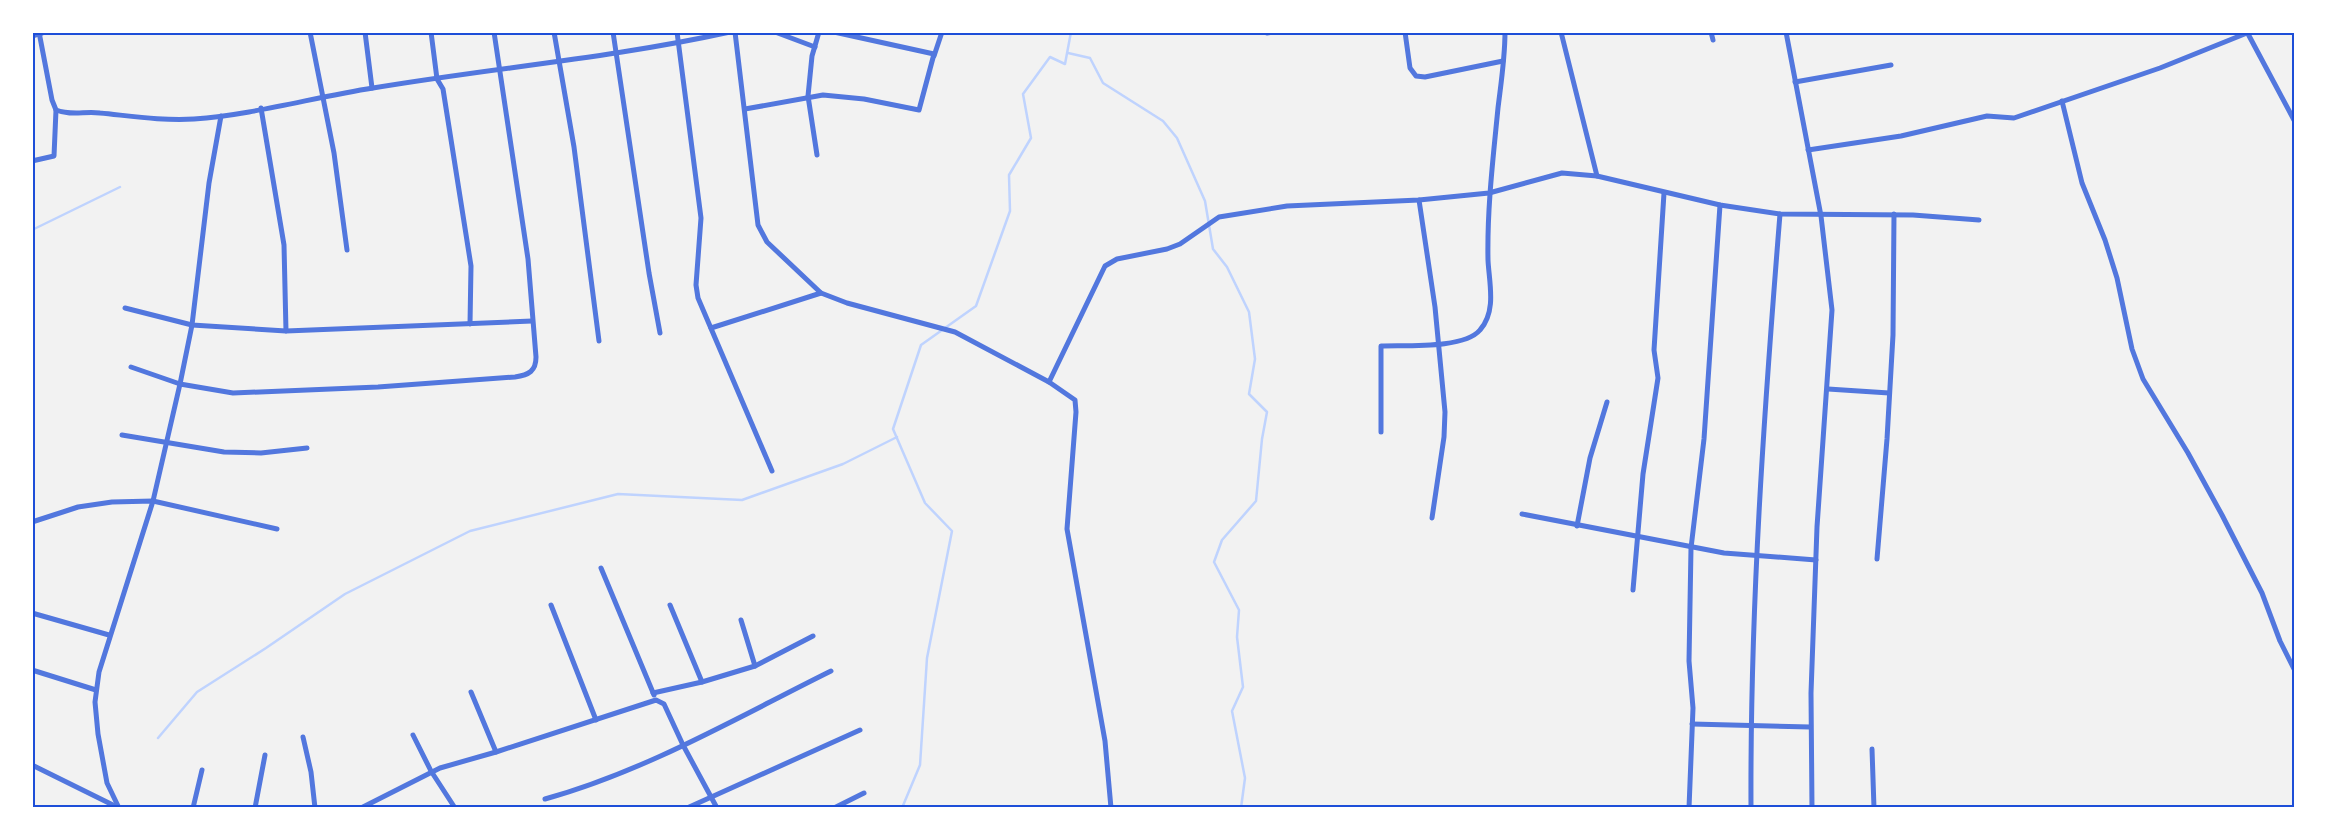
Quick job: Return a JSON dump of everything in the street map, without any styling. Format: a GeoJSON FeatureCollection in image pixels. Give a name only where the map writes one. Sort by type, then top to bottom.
{"type":"FeatureCollection","features":[{"type":"Feature","properties":{"kind":"street"},"geometry":{"type":"LineString","coordinates":[[310,32],[334,153],[347,250]]}},
{"type":"Feature","properties":{"kind":"street"},"geometry":{"type":"LineString","coordinates":[[365,32],[372,88]]}},
{"type":"Feature","properties":{"kind":"street"},"geometry":{"type":"LineString","coordinates":[[431,32],[437,79],[443,89],[471,266],[470,324]]}},
{"type":"Feature","properties":{"kind":"street"},"geometry":{"type":"LineString","coordinates":[[131,367],[180,384],[233,393],[378,387],[525,376],[532,372],[536,364],[528,259],[494,32]]}},
{"type":"Feature","properties":{"kind":"street"},"geometry":{"type":"LineString","coordinates":[[554,32],[574,147],[599,342]]}},
{"type":"Feature","properties":{"kind":"street"},"geometry":{"type":"LineString","coordinates":[[613,32],[649,273],[660,333]]}},
{"type":"Feature","properties":{"kind":"street"},"geometry":{"type":"LineString","coordinates":[[677,32],[701,218],[696,284],[698,298],[772,471]]}},
{"type":"Feature","properties":{"kind":"street"},"geometry":{"type":"LineString","coordinates":[[56,110],[66,114],[94,112],[164,119],[194,119],[221,116],[372,88],[679,44],[730,32]]}},
{"type":"Feature","properties":{"kind":"street"},"geometry":{"type":"LineString","coordinates":[[735,32],[758,224],[767,242],[821,293],[955,332],[1049,382],[1071,396],[1076,405],[1067,529],[1106,741],[1111,808]]}},
{"type":"Feature","properties":{"kind":"street"},"geometry":{"type":"LineString","coordinates":[[775,32],[815,47]]}},
{"type":"Feature","properties":{"kind":"street"},"geometry":{"type":"LineString","coordinates":[[817,155],[808,96],[819,32]]}},
{"type":"Feature","properties":{"kind":"street"},"geometry":{"type":"LineString","coordinates":[[834,32],[931,52],[934,57]]}},
{"type":"Feature","properties":{"kind":"street"},"geometry":{"type":"LineString","coordinates":[[745,109],[808,96],[823,95],[864,99],[919,110],[942,32]]}},
{"type":"Feature","properties":{"kind":"street"},"geometry":{"type":"LineString","coordinates":[[1405,32],[1410,68],[1416,76],[1425,77],[1503,61]]}},
{"type":"Feature","properties":{"kind":"street"},"geometry":{"type":"LineString","coordinates":[[1380,432],[1381,346],[1438,344],[1474,336],[1481,329],[1490,310],[1489,193],[1505,32]]}},
{"type":"Feature","properties":{"kind":"street"},"geometry":{"type":"LineString","coordinates":[[1562,32],[1568,67],[1597,176]]}},
{"type":"Feature","properties":{"kind":"street"},"geometry":{"type":"LineString","coordinates":[[1711,32],[1713,40]]}},
{"type":"Feature","properties":{"kind":"street"},"geometry":{"type":"LineString","coordinates":[[1786,32],[1821,216],[1832,310],[1816,560],[1810,726],[1812,808]]}},
{"type":"Feature","properties":{"kind":"street"},"geometry":{"type":"LineString","coordinates":[[32,36],[40,33],[56,110],[54,156],[32,161]]}},
{"type":"Feature","properties":{"kind":"street"},"geometry":{"type":"LineString","coordinates":[[1808,150],[1901,136],[1987,116],[2014,118],[2209,50],[2247,33],[2294,120]]}},
{"type":"Feature","properties":{"kind":"street"},"geometry":{"type":"LineString","coordinates":[[1795,82],[1891,65]]}},
{"type":"Feature","properties":{"kind":"street"},"geometry":{"type":"LineString","coordinates":[[2062,101],[2082,183],[2110,255],[2132,349],[2143,379],[2188,453],[2227,524],[2262,593],[2280,641],[2294,669]]}},
{"type":"Feature","properties":{"kind":"street"},"geometry":{"type":"LineString","coordinates":[[261,108],[284,245],[286,332]]}},
{"type":"Feature","properties":{"kind":"street"},"geometry":{"type":"LineString","coordinates":[[119,808],[107,783],[98,734],[95,702],[96,690],[109,635],[153,501],[180,384],[192,325],[209,184],[221,116]]}},
{"type":"Feature","properties":{"kind":"street"},"geometry":{"type":"LineString","coordinates":[[1049,382],[1105,266],[1111,261],[1167,249],[1180,244],[1219,217],[1287,206],[1420,200],[1489,193],[1562,173],[1597,176],[1720,205],[1780,214],[1821,216],[1894,214],[1979,220]]}},
{"type":"Feature","properties":{"kind":"street"},"geometry":{"type":"LineString","coordinates":[[1633,590],[1643,474],[1658,378],[1654,350],[1664,193]]}},
{"type":"Feature","properties":{"kind":"street"},"geometry":{"type":"LineString","coordinates":[[1420,200],[1443,386],[1444,437],[1432,518]]}},
{"type":"Feature","properties":{"kind":"street"},"geometry":{"type":"LineString","coordinates":[[1689,808],[1692,724],[1689,661],[1691,548],[1704,438],[1720,205]]}},
{"type":"Feature","properties":{"kind":"street"},"geometry":{"type":"LineString","coordinates":[[1751,808],[1757,556],[1780,214]]}},
{"type":"Feature","properties":{"kind":"street"},"geometry":{"type":"LineString","coordinates":[[1877,559],[1893,335],[1894,214]]}},
{"type":"Feature","properties":{"kind":"street"},"geometry":{"type":"LineString","coordinates":[[711,328],[821,293]]}},
{"type":"Feature","properties":{"kind":"street"},"geometry":{"type":"LineString","coordinates":[[125,308],[192,325],[286,332],[532,321]]}},
{"type":"Feature","properties":{"kind":"street"},"geometry":{"type":"LineString","coordinates":[[1828,389],[1890,393]]}},
{"type":"Feature","properties":{"kind":"street"},"geometry":{"type":"LineString","coordinates":[[1577,526],[1590,458],[1607,402]]}},
{"type":"Feature","properties":{"kind":"street"},"geometry":{"type":"LineString","coordinates":[[122,435],[224,452],[261,453],[307,448]]}},
{"type":"Feature","properties":{"kind":"street"},"geometry":{"type":"LineString","coordinates":[[32,522],[78,507],[112,502],[153,501],[277,529]]}},
{"type":"Feature","properties":{"kind":"street"},"geometry":{"type":"LineString","coordinates":[[1522,514],[1691,548],[1757,556],[1816,560]]}},
{"type":"Feature","properties":{"kind":"street"},"geometry":{"type":"LineString","coordinates":[[601,568],[656,700],[664,704],[683,745],[718,808]]}},
{"type":"Feature","properties":{"kind":"street"},"geometry":{"type":"LineString","coordinates":[[551,605],[596,720]]}},
{"type":"Feature","properties":{"kind":"street"},"geometry":{"type":"LineString","coordinates":[[670,605],[702,682]]}},
{"type":"Feature","properties":{"kind":"street"},"geometry":{"type":"LineString","coordinates":[[32,613],[109,635]]}},
{"type":"Feature","properties":{"kind":"street"},"geometry":{"type":"LineString","coordinates":[[741,620],[755,666]]}},
{"type":"Feature","properties":{"kind":"street"},"geometry":{"type":"LineString","coordinates":[[653,693],[702,682],[755,666],[812,636]]}},
{"type":"Feature","properties":{"kind":"street"},"geometry":{"type":"LineString","coordinates":[[32,670],[96,690]]}},
{"type":"Feature","properties":{"kind":"street"},"geometry":{"type":"LineString","coordinates":[[545,799],[586,788],[683,745],[831,671]]}},
{"type":"Feature","properties":{"kind":"street"},"geometry":{"type":"LineString","coordinates":[[471,692],[496,752]]}},
{"type":"Feature","properties":{"kind":"street"},"geometry":{"type":"LineString","coordinates":[[361,808],[431,772],[656,700]]}},
{"type":"Feature","properties":{"kind":"street"},"geometry":{"type":"LineString","coordinates":[[1692,724],[1810,726]]}},
{"type":"Feature","properties":{"kind":"street"},"geometry":{"type":"LineString","coordinates":[[687,808],[860,730]]}},
{"type":"Feature","properties":{"kind":"street"},"geometry":{"type":"LineString","coordinates":[[413,735],[431,772],[455,808]]}},
{"type":"Feature","properties":{"kind":"street"},"geometry":{"type":"LineString","coordinates":[[303,737],[311,772],[315,808]]}},
{"type":"Feature","properties":{"kind":"street"},"geometry":{"type":"LineString","coordinates":[[1872,749],[1874,808]]}},
{"type":"Feature","properties":{"kind":"street"},"geometry":{"type":"LineString","coordinates":[[255,808],[265,755]]}},
{"type":"Feature","properties":{"kind":"street"},"geometry":{"type":"LineString","coordinates":[[32,765],[119,808]]}},
{"type":"Feature","properties":{"kind":"street"},"geometry":{"type":"LineString","coordinates":[[193,808],[202,770]]}},
{"type":"Feature","properties":{"kind":"street"},"geometry":{"type":"LineString","coordinates":[[834,808],[864,793]]}},
{"type":"Feature","properties":{"kind":"waterway"},"geometry":{"type":"LineString","coordinates":[[902,808],[920,765],[927,658],[952,531],[925,503],[893,429],[921,345],[976,306],[1010,211],[1009,175],[1031,138],[1023,94],[1050,57],[1065,64],[1071,32]]}},
{"type":"Feature","properties":{"kind":"waterway"},"geometry":{"type":"LineString","coordinates":[[1068,53],[1090,58],[1103,83],[1163,121],[1177,138],[1205,201],[1213,249],[1227,267],[1249,312],[1255,359],[1249,394],[1267,412],[1262,439],[1256,501],[1222,540],[1214,562],[1239,610],[1237,637],[1243,687],[1232,711],[1245,778],[1241,808]]}},
{"type":"Feature","properties":{"kind":"waterway"},"geometry":{"type":"LineString","coordinates":[[32,230],[120,187]]}},
{"type":"Feature","properties":{"kind":"waterway"},"geometry":{"type":"LineString","coordinates":[[158,738],[197,692],[345,594],[470,531],[618,494],[742,500],[843,464],[897,437]]}}]}
